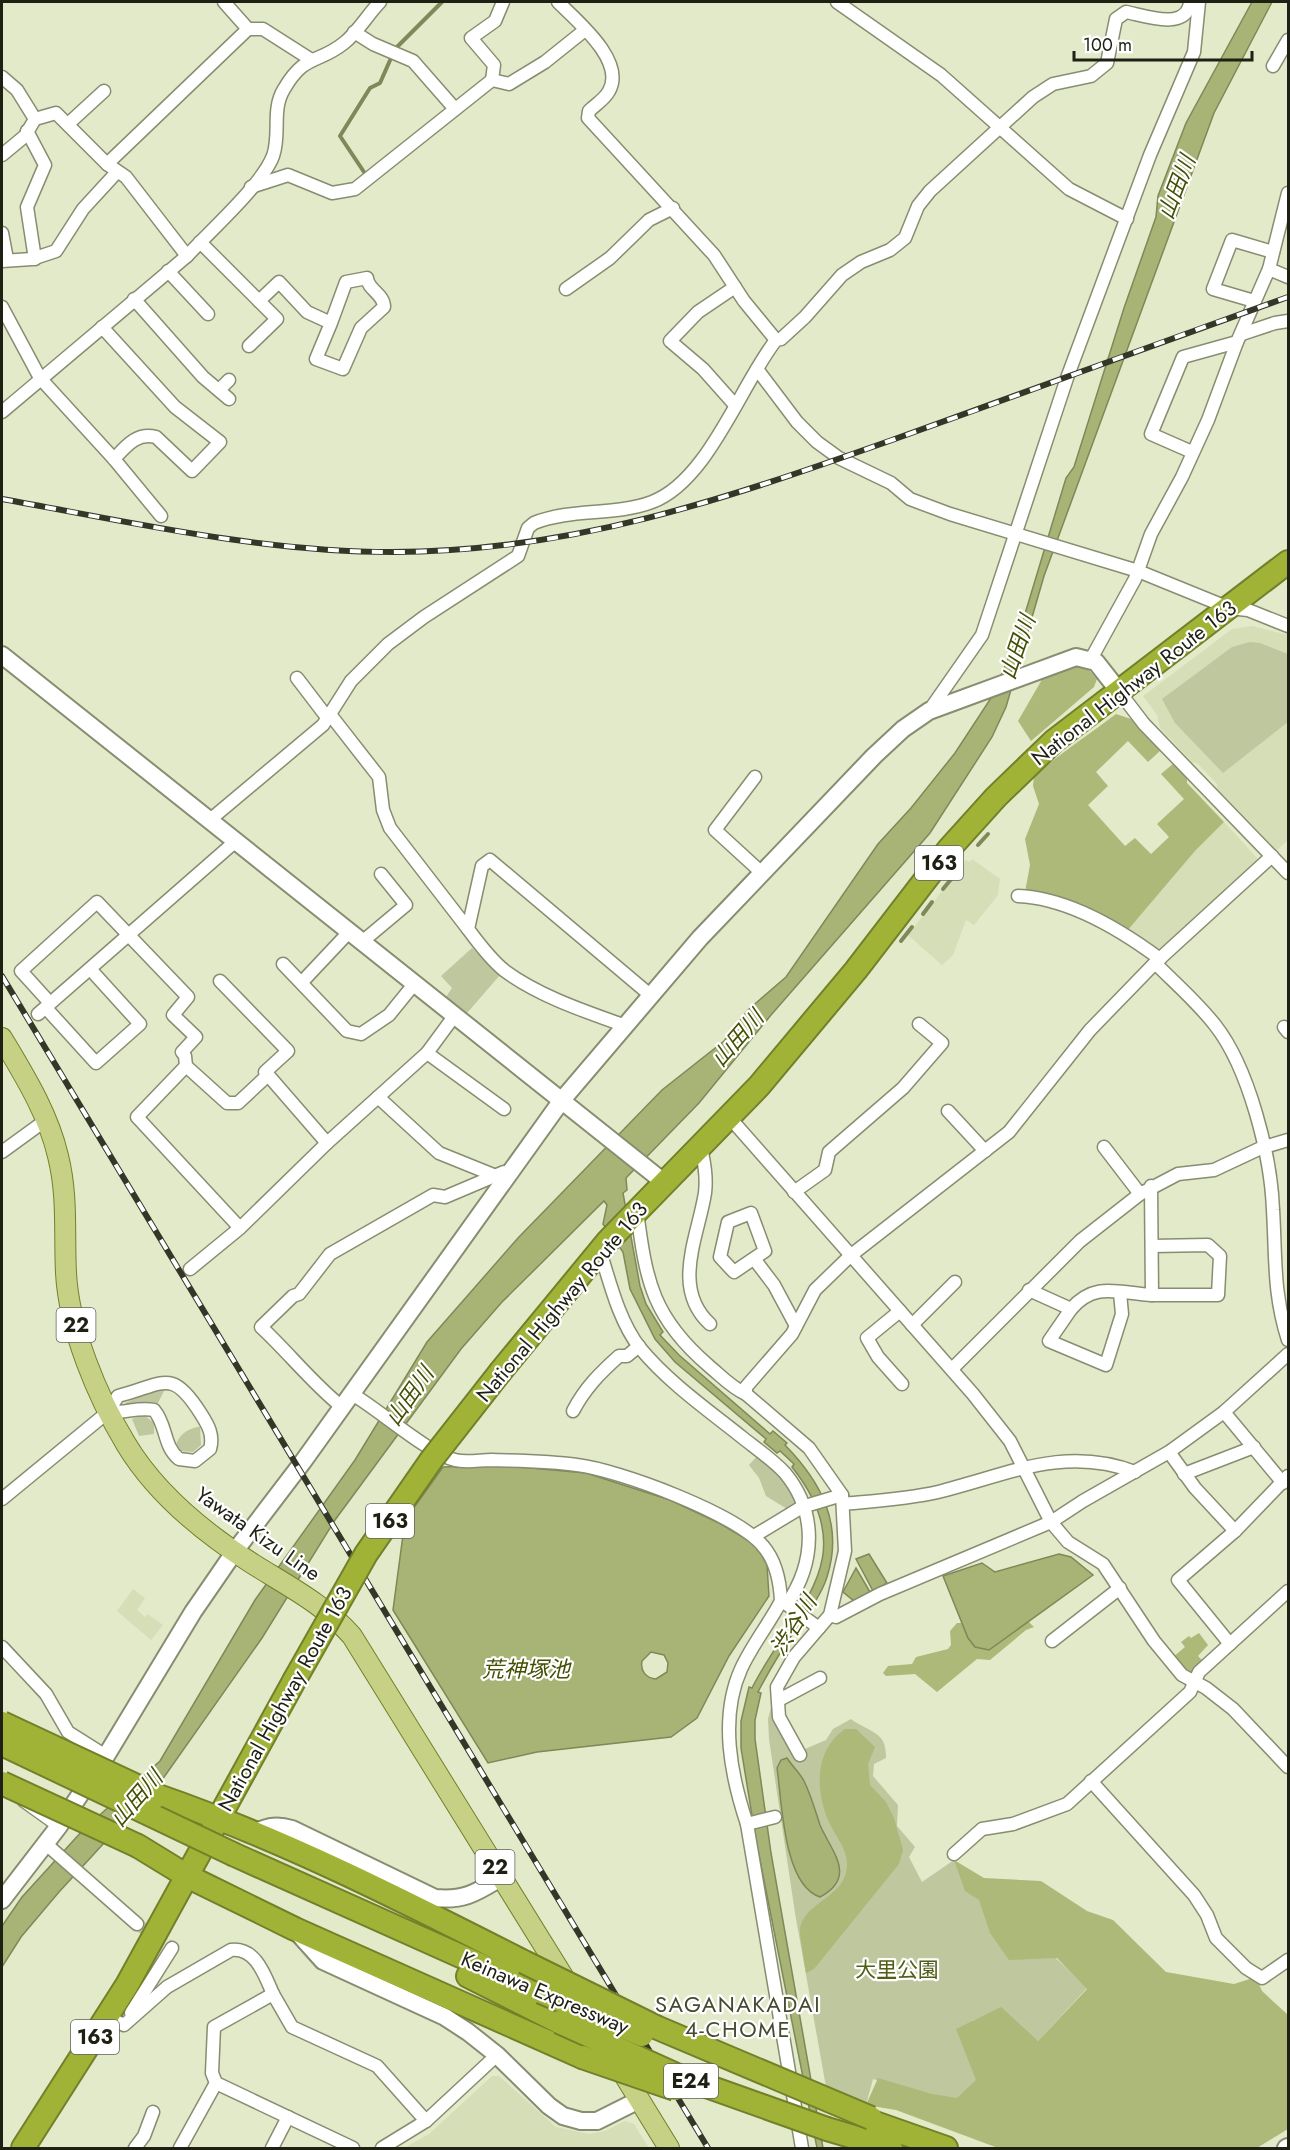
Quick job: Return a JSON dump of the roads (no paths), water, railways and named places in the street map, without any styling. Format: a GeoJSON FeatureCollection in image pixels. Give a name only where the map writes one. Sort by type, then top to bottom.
{"type":"FeatureCollection","features":[{"type":"Feature","properties":{"kind":"highway","name":"National Highway Route 163"},"geometry":{"type":"LineString","coordinates":[[23,2148],[116,2021],[164,1918],[294,1680],[366,1554],[432,1459],[501,1371],[604,1246],[636,1212],[657,1177],[701,1146],[730,1118],[856,970],[965,832],[1053,741],[1288,562]]}},
{"type":"Feature","properties":{"kind":"highway"},"geometry":{"type":"LineString","coordinates":[[2,1723],[158,1796],[181,1810],[225,1895]]}},
{"type":"Feature","properties":{"kind":"highway","name":"Keinawa Expressway"},"geometry":{"type":"LineString","coordinates":[[2,1744],[350,1908],[600,2018],[881,2133]]}},
{"type":"Feature","properties":{"kind":"highway"},"geometry":{"type":"LineString","coordinates":[[240,1781],[237,1807],[253,1831]]}},
{"type":"Feature","properties":{"kind":"highway"},"geometry":{"type":"LineString","coordinates":[[2,1783],[146,1851],[201,1850],[253,1831]]}},
{"type":"Feature","properties":{"kind":"highway"},"geometry":{"type":"LineString","coordinates":[[181,1810],[190,1837],[207,1858],[211,1876],[225,1895],[295,1929],[582,2057],[694,2096],[827,2129]]}},
{"type":"Feature","properties":{"kind":"highway"},"geometry":{"type":"LineString","coordinates":[[201,1850],[227,1832],[253,1831],[367,1883],[658,2028],[881,2133]]}},
{"type":"Feature","properties":{"kind":"highway"},"geometry":{"type":"LineString","coordinates":[[146,1851],[167,1881],[164,1918]]}},
{"type":"Feature","properties":{"kind":"highway"},"geometry":{"type":"LineString","coordinates":[[164,1918],[193,1895],[225,1895]]}},
{"type":"Feature","properties":{"kind":"highway","name":"Keinawa Expressway"},"geometry":{"type":"LineString","coordinates":[[350,1908],[453,1968],[559,2022],[681,2077],[827,2129],[881,2133],[946,2148]]}},
{"type":"Feature","properties":{"kind":"main road","name":"Yawata Kizu Line"},"geometry":{"type":"LineString","coordinates":[[2,1038],[33,1091],[58,1154],[66,1197],[66,1273],[70,1306],[108,1412],[126,1445],[162,1491],[197,1524],[338,1620],[367,1657],[669,2148]]}},
{"type":"Feature","properties":{"kind":"street"},"geometry":{"type":"LineString","coordinates":[[224,2],[248,30]]}},
{"type":"Feature","properties":{"kind":"street"},"geometry":{"type":"LineString","coordinates":[[2,412],[187,256],[251,187],[272,158],[279,99],[301,65],[342,45],[380,2]]}},
{"type":"Feature","properties":{"kind":"street"},"geometry":{"type":"LineString","coordinates":[[251,187],[288,175],[332,193],[355,189],[492,80],[494,65],[471,38],[495,21],[503,2]]}},
{"type":"Feature","properties":{"kind":"street"},"geometry":{"type":"LineString","coordinates":[[558,2],[607,57],[613,77],[610,90],[589,111],[588,118],[714,255],[735,287],[776,340]]}},
{"type":"Feature","properties":{"kind":"street"},"geometry":{"type":"LineString","coordinates":[[837,2],[941,75],[1069,189],[1127,219]]}},
{"type":"Feature","properties":{"kind":"street"},"geometry":{"type":"LineString","coordinates":[[211,819],[322,725],[351,681],[388,644],[424,617],[518,556],[528,528],[534,522],[639,506],[676,488],[697,465],[776,340],[781,339],[806,317],[842,275],[861,262],[890,250],[905,238],[924,198],[1033,98],[1053,84],[1091,76],[1107,63],[1116,19],[1126,12],[1167,20],[1184,17],[1189,12],[1190,2]]}},
{"type":"Feature","properties":{"kind":"street"},"geometry":{"type":"LineString","coordinates":[[929,711],[982,635],[1021,536],[1067,378],[1127,219],[1194,52],[1199,2]]}},
{"type":"Feature","properties":{"kind":"street"},"geometry":{"type":"LineString","coordinates":[[107,164],[248,30],[263,29],[310,59]]}},
{"type":"Feature","properties":{"kind":"street"},"geometry":{"type":"LineString","coordinates":[[492,80],[509,84],[545,62],[585,30]]}},
{"type":"Feature","properties":{"kind":"street"},"geometry":{"type":"LineString","coordinates":[[354,32],[373,44],[413,61],[455,109]]}},
{"type":"Feature","properties":{"kind":"street"},"geometry":{"type":"LineString","coordinates":[[1273,66],[1288,40]]}},
{"type":"Feature","properties":{"kind":"street"},"geometry":{"type":"LineString","coordinates":[[2,77],[17,90],[35,119]]}},
{"type":"Feature","properties":{"kind":"street"},"geometry":{"type":"LineString","coordinates":[[68,124],[104,91]]}},
{"type":"Feature","properties":{"kind":"street"},"geometry":{"type":"LineString","coordinates":[[2,155],[27,131],[35,119],[56,113],[107,164],[126,177],[187,256]]}},
{"type":"Feature","properties":{"kind":"street"},"geometry":{"type":"LineString","coordinates":[[27,131],[45,165],[27,207],[35,259]]}},
{"type":"Feature","properties":{"kind":"street"},"geometry":{"type":"LineString","coordinates":[[2,233],[4,260],[35,259],[50,254],[61,246],[83,209],[117,172]]}},
{"type":"Feature","properties":{"kind":"street"},"geometry":{"type":"LineString","coordinates":[[1091,659],[1138,571],[1151,534],[1192,452],[1269,268],[1288,193]]}},
{"type":"Feature","properties":{"kind":"street"},"geometry":{"type":"LineString","coordinates":[[566,290],[610,258],[650,220],[673,208]]}},
{"type":"Feature","properties":{"kind":"street"},"geometry":{"type":"LineString","coordinates":[[1254,302],[1213,289],[1232,240],[1274,252]]}},
{"type":"Feature","properties":{"kind":"street"},"geometry":{"type":"LineString","coordinates":[[200,242],[277,319],[249,346]]}},
{"type":"Feature","properties":{"kind":"street"},"geometry":{"type":"LineString","coordinates":[[1269,268],[1288,277]]}},
{"type":"Feature","properties":{"kind":"street"},"geometry":{"type":"LineString","coordinates":[[168,271],[208,314]]}},
{"type":"Feature","properties":{"kind":"street"},"geometry":{"type":"LineString","coordinates":[[367,278],[367,283],[384,301],[384,307],[361,328],[342,369],[316,359],[331,323],[346,282],[367,278]]}},
{"type":"Feature","properties":{"kind":"street"},"geometry":{"type":"LineString","coordinates":[[259,301],[279,282],[307,312],[331,323]]}},
{"type":"Feature","properties":{"kind":"street"},"geometry":{"type":"LineString","coordinates":[[735,287],[698,312],[670,341],[702,369],[735,405]]}},
{"type":"Feature","properties":{"kind":"street"},"geometry":{"type":"LineString","coordinates":[[134,299],[203,377],[224,394],[228,380]]}},
{"type":"Feature","properties":{"kind":"street"},"geometry":{"type":"LineString","coordinates":[[2,307],[40,378],[114,459],[161,516]]}},
{"type":"Feature","properties":{"kind":"street"},"geometry":{"type":"LineString","coordinates":[[1192,452],[1150,434],[1184,357],[1275,323],[1288,321]]}},
{"type":"Feature","properties":{"kind":"street"},"geometry":{"type":"LineString","coordinates":[[102,327],[175,407],[220,442],[192,471],[156,437],[150,435],[130,442],[114,459]]}},
{"type":"Feature","properties":{"kind":"street"},"geometry":{"type":"LineString","coordinates":[[757,369],[797,422],[839,459],[891,483],[910,498],[950,514],[1138,571],[1229,608],[1248,610],[1288,626]]}},
{"type":"Feature","properties":{"kind":"street"},"geometry":{"type":"LineString","coordinates":[[2,655],[211,819],[657,1177]]}},
{"type":"Feature","properties":{"kind":"street"},"geometry":{"type":"LineString","coordinates":[[2,1900],[50,1847],[59,1826],[106,1756],[193,1612],[243,1557],[503,1175],[649,994],[874,756],[903,729],[929,711],[1038,670],[1076,657],[1091,659],[1144,724],[1288,873]]}},
{"type":"Feature","properties":{"kind":"street"},"geometry":{"type":"LineString","coordinates":[[297,678],[379,777],[383,810],[390,828],[468,929],[506,971],[546,994],[623,1025]]}},
{"type":"Feature","properties":{"kind":"street"},"geometry":{"type":"LineString","coordinates":[[755,777],[715,830],[762,873]]}},
{"type":"Feature","properties":{"kind":"street"},"geometry":{"type":"LineString","coordinates":[[45,1008],[237,840]]}},
{"type":"Feature","properties":{"kind":"street"},"geometry":{"type":"LineString","coordinates":[[746,1394],[746,1387],[776,1354],[815,1290],[850,1256],[1009,1132],[1090,1030],[1158,961],[1272,856]]}},
{"type":"Feature","properties":{"kind":"street"},"geometry":{"type":"LineString","coordinates":[[468,929],[480,870],[490,860],[649,994]]}},
{"type":"Feature","properties":{"kind":"street"},"geometry":{"type":"LineString","coordinates":[[302,982],[356,936],[406,905],[381,874]]}},
{"type":"Feature","properties":{"kind":"street"},"geometry":{"type":"LineString","coordinates":[[1018,896],[1031,897],[1066,908],[1114,928],[1158,961],[1215,1025],[1232,1052],[1266,1149],[1273,1209],[1277,1301],[1288,1340]]}},
{"type":"Feature","properties":{"kind":"street"},"geometry":{"type":"LineString","coordinates":[[91,970],[140,1024],[96,1063],[45,1008],[21,971],[97,902],[128,937],[188,997],[173,1015],[196,1037],[182,1052],[186,1066],[232,1104],[238,1103],[268,1075]]}},
{"type":"Feature","properties":{"kind":"street"},"geometry":{"type":"LineString","coordinates":[[283,964],[347,1031],[361,1034],[389,1015],[415,983]]}},
{"type":"Feature","properties":{"kind":"street"},"geometry":{"type":"LineString","coordinates":[[220,981],[288,1051],[265,1072],[327,1143]]}},
{"type":"Feature","properties":{"kind":"street"},"geometry":{"type":"LineString","coordinates":[[190,1269],[240,1228],[327,1143],[427,1053],[455,1015]]}},
{"type":"Feature","properties":{"kind":"street"},"geometry":{"type":"LineString","coordinates":[[794,1192],[825,1170],[829,1152],[903,1088],[942,1043],[919,1024]]}},
{"type":"Feature","properties":{"kind":"street"},"geometry":{"type":"LineString","coordinates":[[427,1053],[504,1109]]}},
{"type":"Feature","properties":{"kind":"street"},"geometry":{"type":"LineString","coordinates":[[186,1066],[137,1117],[240,1228]]}},
{"type":"Feature","properties":{"kind":"street"},"geometry":{"type":"LineString","coordinates":[[378,1097],[439,1154],[503,1175]]}},
{"type":"Feature","properties":{"kind":"street"},"geometry":{"type":"LineString","coordinates":[[948,1111],[985,1151]]}},
{"type":"Feature","properties":{"kind":"street"},"geometry":{"type":"LineString","coordinates":[[730,1118],[952,1369],[1010,1441],[1051,1522],[1068,1542],[1103,1564],[1154,1641],[1182,1675],[1233,1709],[1288,1767]]}},
{"type":"Feature","properties":{"kind":"street"},"geometry":{"type":"LineString","coordinates":[[2,1152],[46,1120]]}},
{"type":"Feature","properties":{"kind":"street"},"geometry":{"type":"LineString","coordinates":[[952,1369],[1029,1290],[1080,1242],[1151,1186],[1178,1174],[1214,1170],[1261,1148],[1266,1149],[1288,1140]]}},
{"type":"Feature","properties":{"kind":"street"},"geometry":{"type":"LineString","coordinates":[[701,1146],[705,1191],[688,1286],[698,1311],[710,1324]]}},
{"type":"Feature","properties":{"kind":"street"},"geometry":{"type":"LineString","coordinates":[[1104,1147],[1140,1194]]}},
{"type":"Feature","properties":{"kind":"street"},"geometry":{"type":"LineString","coordinates":[[503,1175],[445,1197],[433,1196],[330,1254],[299,1294],[293,1296],[261,1327],[294,1359],[311,1380],[351,1399],[454,1460],[540,1461],[580,1465],[646,1485],[719,1515],[754,1536],[771,1556],[786,1604],[816,1625]]}},
{"type":"Feature","properties":{"kind":"street"},"geometry":{"type":"LineString","coordinates":[[1151,1186],[1152,1295]]}},
{"type":"Feature","properties":{"kind":"street"},"geometry":{"type":"LineString","coordinates":[[636,1212],[644,1265],[652,1294],[666,1320],[690,1350],[809,1448],[840,1499],[845,1551],[830,1615],[816,1625],[783,1673],[777,1687],[779,1717],[800,1755]]}},
{"type":"Feature","properties":{"kind":"street"},"geometry":{"type":"LineString","coordinates":[[751,1213],[765,1251],[755,1260],[734,1272],[720,1257],[728,1222],[751,1213]]}},
{"type":"Feature","properties":{"kind":"street"},"geometry":{"type":"LineString","coordinates":[[1119,1293],[1122,1314],[1106,1365],[1049,1341],[1082,1296],[1097,1290],[1152,1295],[1218,1295],[1220,1256],[1208,1245],[1152,1246]]}},
{"type":"Feature","properties":{"kind":"street"},"geometry":{"type":"LineString","coordinates":[[604,1246],[614,1298],[639,1346],[676,1384],[784,1472],[805,1507],[809,1528],[806,1571],[741,1669],[730,1702],[729,1726],[734,1776],[747,1824],[802,2148]]}},
{"type":"Feature","properties":{"kind":"street"},"geometry":{"type":"LineString","coordinates":[[755,1260],[774,1285],[795,1326]]}},
{"type":"Feature","properties":{"kind":"street"},"geometry":{"type":"LineString","coordinates":[[1275,1266],[1288,1263]]}},
{"type":"Feature","properties":{"kind":"street"},"geometry":{"type":"LineString","coordinates":[[912,1325],[955,1282]]}},
{"type":"Feature","properties":{"kind":"street"},"geometry":{"type":"LineString","coordinates":[[1029,1290],[1071,1309]]}},
{"type":"Feature","properties":{"kind":"street"},"geometry":{"type":"LineString","coordinates":[[900,1311],[867,1338],[878,1357],[902,1384]]}},
{"type":"Feature","properties":{"kind":"street"},"geometry":{"type":"LineString","coordinates":[[573,1411],[586,1387],[619,1356],[627,1356],[639,1346]]}},
{"type":"Feature","properties":{"kind":"street"},"geometry":{"type":"LineString","coordinates":[[830,1615],[836,1617],[880,1594],[1051,1522],[1169,1452],[1224,1413],[1286,1362]]}},
{"type":"Feature","properties":{"kind":"street"},"geometry":{"type":"LineString","coordinates":[[2,1499],[108,1412],[118,1396],[152,1385],[175,1383],[183,1389],[211,1432],[210,1449],[195,1461],[179,1459],[168,1446],[164,1427],[154,1410],[144,1408],[125,1413],[108,1412]]}},
{"type":"Feature","properties":{"kind":"street"},"geometry":{"type":"LineString","coordinates":[[1224,1413],[1286,1479],[1234,1531],[1178,1580],[1230,1644]]}},
{"type":"Feature","properties":{"kind":"street"},"geometry":{"type":"LineString","coordinates":[[1184,1474],[1254,1447]]}},
{"type":"Feature","properties":{"kind":"street"},"geometry":{"type":"LineString","coordinates":[[1169,1452],[1184,1474],[1234,1531]]}},
{"type":"Feature","properties":{"kind":"street"},"geometry":{"type":"LineString","coordinates":[[754,1536],[805,1507],[840,1499],[937,1492],[1025,1468],[1071,1459],[1135,1472]]}},
{"type":"Feature","properties":{"kind":"street"},"geometry":{"type":"LineString","coordinates":[[1052,1641],[1120,1588]]}},
{"type":"Feature","properties":{"kind":"street"},"geometry":{"type":"LineString","coordinates":[[954,1854],[982,1829],[1013,1824],[1067,1804],[1190,1692],[1199,1672],[1288,1591]]}},
{"type":"Feature","properties":{"kind":"street"},"geometry":{"type":"LineString","coordinates":[[2,1647],[46,1694],[68,1732],[106,1756]]}},
{"type":"Feature","properties":{"kind":"street"},"geometry":{"type":"LineString","coordinates":[[779,1700],[819,1678]]}},
{"type":"Feature","properties":{"kind":"street"},"geometry":{"type":"LineString","coordinates":[[2,1776],[31,1808],[59,1826]]}},
{"type":"Feature","properties":{"kind":"street"},"geometry":{"type":"LineString","coordinates":[[1091,1781],[1194,1895],[1208,1915],[1215,1938],[1246,1968],[1262,1978],[1288,1960]]}},
{"type":"Feature","properties":{"kind":"street"},"geometry":{"type":"LineString","coordinates":[[747,1824],[775,1817]]}},
{"type":"Feature","properties":{"kind":"street"},"geometry":{"type":"LineString","coordinates":[[253,1831],[281,1826],[292,1829],[435,1898],[455,1900],[502,1877]]}},
{"type":"Feature","properties":{"kind":"street"},"geometry":{"type":"LineString","coordinates":[[50,1847],[137,1924]]}},
{"type":"Feature","properties":{"kind":"street"},"geometry":{"type":"LineString","coordinates":[[295,1929],[322,1961],[445,2017],[497,2055],[549,2106],[563,2116],[581,2121],[597,2121],[639,2100]]}},
{"type":"Feature","properties":{"kind":"street"},"geometry":{"type":"LineString","coordinates":[[116,2021],[172,1948]]}},
{"type":"Feature","properties":{"kind":"street"},"geometry":{"type":"LineString","coordinates":[[116,2021],[167,1987],[231,1950],[237,1949],[254,1959],[292,2027],[377,2066],[426,2121]]}},
{"type":"Feature","properties":{"kind":"street"},"geometry":{"type":"LineString","coordinates":[[273,1994],[214,2027],[212,2073],[216,2083],[353,2148]]}},
{"type":"Feature","properties":{"kind":"street"},"geometry":{"type":"LineString","coordinates":[[382,2148],[426,2121],[497,2055]]}},
{"type":"Feature","properties":{"kind":"street"},"geometry":{"type":"LineString","coordinates":[[180,2148],[216,2083]]}},
{"type":"Feature","properties":{"kind":"street"},"geometry":{"type":"LineString","coordinates":[[135,2148],[144,2136],[153,2112]]}},
{"type":"Feature","properties":{"kind":"street"},"geometry":{"type":"LineString","coordinates":[[272,2148],[288,2117]]}},
{"type":"Feature","properties":{"kind":"water"},"geometry":{"type":"Polygon","coordinates":[[[1252,2],[1272,2],[1214,113],[1044,576],[1006,707],[992,737],[930,833],[771,1015],[699,1103],[626,1178],[627,1190],[623,1193],[640,1286],[646,1304],[663,1332],[660,1335],[679,1355],[770,1434],[773,1431],[787,1443],[785,1445],[819,1489],[831,1522],[832,1558],[827,1577],[821,1591],[758,1692],[761,1693],[755,1720],[755,1739],[771,1853],[823,2148],[817,2148],[756,1840],[741,1748],[741,1721],[749,1687],[752,1688],[815,1582],[823,1556],[823,1529],[813,1500],[792,1467],[794,1464],[780,1451],[777,1453],[764,1442],[766,1439],[675,1362],[655,1339],[630,1289],[623,1252],[603,1224],[607,1205],[604,1201],[502,1302],[461,1349],[335,1520],[262,1638],[162,1780],[59,1892],[21,1937],[2,1967],[2,1926],[22,1897],[83,1830],[160,1761],[255,1600],[355,1460],[427,1342],[518,1238],[662,1090],[724,1041],[748,1010],[786,977],[878,844],[911,808],[955,753],[993,695],[1021,627],[1066,478],[1074,467],[1124,308],[1156,217],[1158,196],[1186,123],[1252,2]]]}},
{"type":"Feature","properties":{"kind":"water","name":"荒神塚池"},"geometry":{"type":"Polygon","coordinates":[[[498,1465],[586,1473],[670,1500],[719,1523],[756,1545],[767,1565],[769,1596],[729,1656],[697,1718],[671,1737],[537,1752],[488,1763],[393,1610],[405,1520],[443,1467],[498,1465]],[[651,1652],[642,1661],[643,1671],[647,1676],[656,1679],[667,1672],[668,1663],[664,1655],[651,1652]]]}},
{"type":"Feature","properties":{"kind":"water"},"geometry":{"type":"Polygon","coordinates":[[[869,1554],[887,1583],[873,1591],[856,1559],[869,1554]]]}},
{"type":"Feature","properties":{"kind":"water"},"geometry":{"type":"Polygon","coordinates":[[[1059,1554],[1071,1557],[1093,1575],[989,1650],[975,1647],[968,1638],[943,1576],[982,1563],[995,1572],[1059,1554]]]}},
{"type":"Feature","properties":{"kind":"water"},"geometry":{"type":"Polygon","coordinates":[[[856,1568],[870,1592],[854,1601],[843,1592],[856,1568]]]}},
{"type":"Feature","properties":{"kind":"water"},"geometry":{"type":"Polygon","coordinates":[[[787,1758],[804,1781],[820,1825],[838,1863],[840,1872],[838,1881],[820,1897],[808,1889],[798,1876],[786,1840],[777,1768],[781,1760],[787,1758]]]}},
{"type":"Feature","properties":{"kind":"waterway"},"geometry":{"type":"LineString","coordinates":[[366,175],[340,136],[370,88],[380,83],[395,49],[442,2]]}},
{"type":"Feature","properties":{"kind":"waterway"},"geometry":{"type":"LineString","coordinates":[[978,845],[988,834]]}},
{"type":"Feature","properties":{"kind":"waterway"},"geometry":{"type":"LineString","coordinates":[[943,889],[952,878]]}},
{"type":"Feature","properties":{"kind":"waterway"},"geometry":{"type":"LineString","coordinates":[[923,914],[932,902]]}},
{"type":"Feature","properties":{"kind":"waterway"},"geometry":{"type":"LineString","coordinates":[[901,941],[912,927]]}},
{"type":"Feature","properties":{"kind":"tunnel"},"geometry":{"type":"LineString","coordinates":[[137,1924],[172,1948]]}},
{"type":"Feature","properties":{"kind":"railway"},"geometry":{"type":"LineString","coordinates":[[2,499],[147,526],[294,547],[392,552],[458,550],[522,543],[647,518],[769,482],[1288,297]]}},
{"type":"Feature","properties":{"kind":"railway"},"geometry":{"type":"LineString","coordinates":[[2,976],[708,2148]]}},
{"type":"Feature","properties":{"kind":"district","name":"SAGANAKADAI 4-CHOME"},"geometry":{"type":"Point","coordinates":[738,2016]}},
{"type":"Feature","properties":{"kind":"water label","name":"山田川"},"geometry":{"type":"Point","coordinates":[1176,187]}},
{"type":"Feature","properties":{"kind":"water label","name":"山田川"},"geometry":{"type":"Point","coordinates":[1017,647]}},
{"type":"Feature","properties":{"kind":"water label","name":"山田川"},"geometry":{"type":"Point","coordinates":[737,1038]}},
{"type":"Feature","properties":{"kind":"water label","name":"山田川"},"geometry":{"type":"Point","coordinates":[409,1396]}},
{"type":"Feature","properties":{"kind":"water label","name":"渋谷川"},"geometry":{"type":"Point","coordinates":[793,1625]}},
{"type":"Feature","properties":{"kind":"water label","name":"山田川"},"geometry":{"type":"Point","coordinates":[136,1798]}},
{"type":"Feature","properties":{"kind":"park label","name":"大里公園"},"geometry":{"type":"Point","coordinates":[897,1970]}}]}
